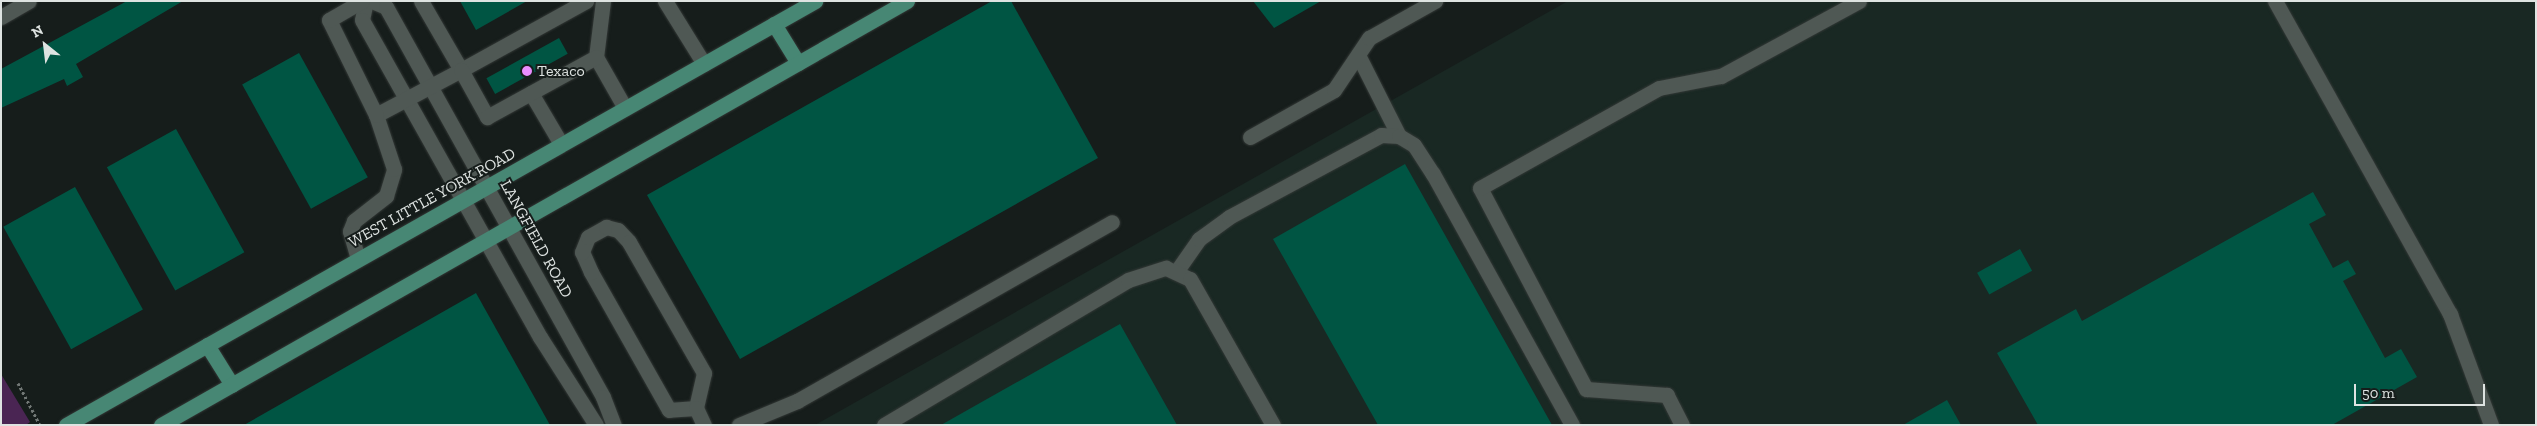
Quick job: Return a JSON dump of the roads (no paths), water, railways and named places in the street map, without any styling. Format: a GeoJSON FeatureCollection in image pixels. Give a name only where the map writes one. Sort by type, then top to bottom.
{"type":"FeatureCollection","features":[{"type":"Feature","properties":{"kind":"main road","name":"WEST LITTLE YORK ROAD"},"geometry":{"type":"LineString","coordinates":[[66,425],[815,1]]}},
{"type":"Feature","properties":{"kind":"main road"},"geometry":{"type":"LineString","coordinates":[[161,425],[907,1]]}},
{"type":"Feature","properties":{"kind":"main road"},"geometry":{"type":"LineString","coordinates":[[774,24],[798,64]]}},
{"type":"Feature","properties":{"kind":"main road"},"geometry":{"type":"LineString","coordinates":[[207,345],[232,385]]}},
{"type":"Feature","properties":{"kind":"street"},"geometry":{"type":"LineString","coordinates":[[1,17],[29,1]]}},
{"type":"Feature","properties":{"kind":"street"},"geometry":{"type":"LineString","coordinates":[[358,259],[350,240],[352,226],[386,196],[393,183],[390,155],[376,115],[329,20],[362,1]]}},
{"type":"Feature","properties":{"kind":"street"},"geometry":{"type":"LineString","coordinates":[[366,1],[362,20],[485,241],[596,425]]}},
{"type":"Feature","properties":{"kind":"street"},"geometry":{"type":"LineString","coordinates":[[421,1],[487,117],[596,58]]}},
{"type":"Feature","properties":{"kind":"street"},"geometry":{"type":"LineString","coordinates":[[376,115],[432,87],[586,1]]}},
{"type":"Feature","properties":{"kind":"street"},"geometry":{"type":"LineString","coordinates":[[603,1],[596,58],[625,108]]}},
{"type":"Feature","properties":{"kind":"street"},"geometry":{"type":"LineString","coordinates":[[665,1],[704,64]]}},
{"type":"Feature","properties":{"kind":"street"},"geometry":{"type":"LineString","coordinates":[[1250,137],[1334,90],[1369,38],[1435,1]]}},
{"type":"Feature","properties":{"kind":"street"},"geometry":{"type":"LineString","coordinates":[[1682,425],[1667,395],[1586,389],[1480,188],[1659,88],[1721,76],[1859,1]]}},
{"type":"Feature","properties":{"kind":"street"},"geometry":{"type":"LineString","coordinates":[[2275,1],[2450,314],[2491,425]]}},
{"type":"Feature","properties":{"kind":"street","name":"LANGFIELD ROAD"},"geometry":{"type":"LineString","coordinates":[[379,4],[432,87],[614,425]]}},
{"type":"Feature","properties":{"kind":"street"},"geometry":{"type":"LineString","coordinates":[[1358,55],[1399,136]]}},
{"type":"Feature","properties":{"kind":"street"},"geometry":{"type":"LineString","coordinates":[[531,93],[561,144]]}},
{"type":"Feature","properties":{"kind":"street"},"geometry":{"type":"LineString","coordinates":[[1176,272],[1199,239],[1229,218],[1381,135],[1399,136],[1414,145],[1434,174],[1572,425]]}},
{"type":"Feature","properties":{"kind":"street"},"geometry":{"type":"LineString","coordinates":[[739,425],[797,401],[1112,222]]}},
{"type":"Feature","properties":{"kind":"street"},"geometry":{"type":"LineString","coordinates":[[696,408],[669,410],[590,272],[582,252],[588,237],[606,227],[618,230],[629,242],[704,373],[696,408],[704,425]]}},
{"type":"Feature","properties":{"kind":"street"},"geometry":{"type":"LineString","coordinates":[[884,425],[1128,280],[1166,268],[1190,279],[1273,425]]}},
{"type":"Feature","properties":{"kind":"place","name":"Texaco"},"geometry":{"type":"Point","coordinates":[527,71]}}]}
